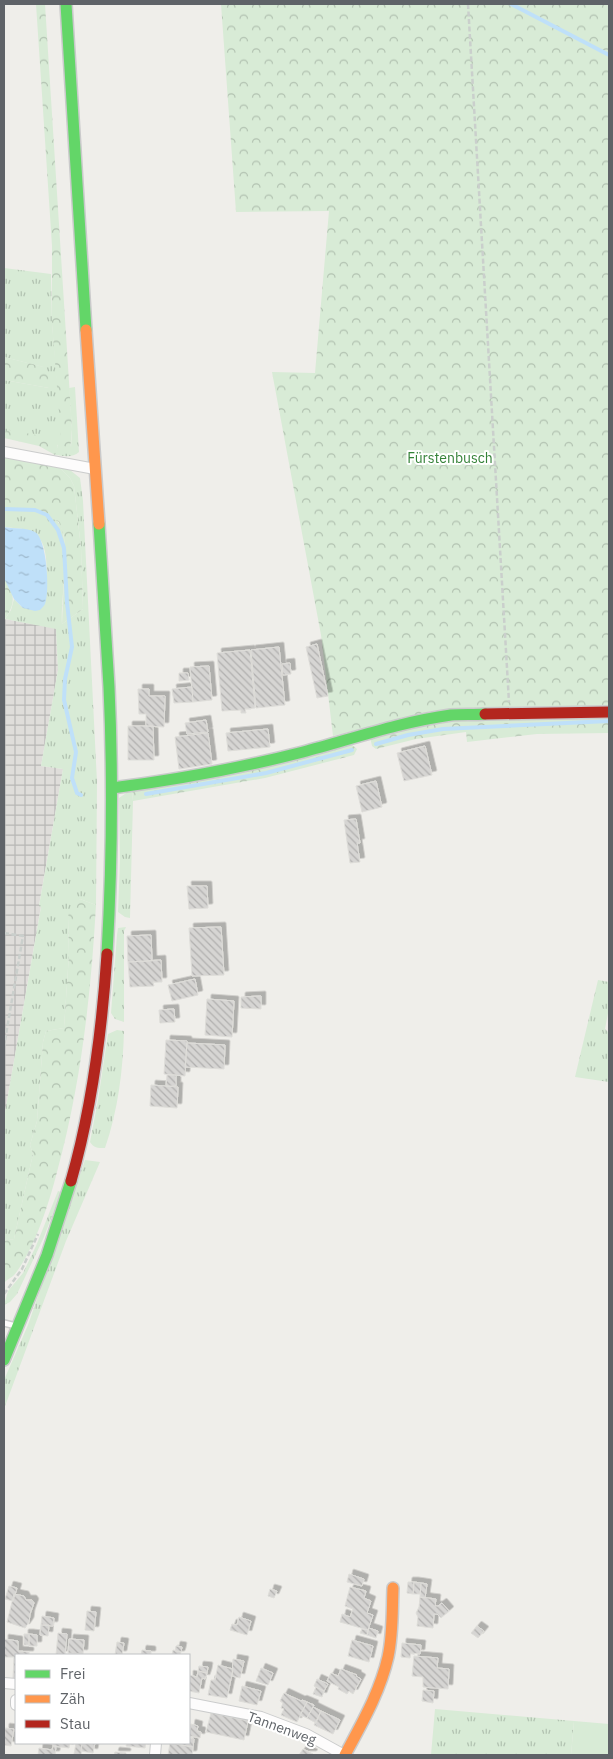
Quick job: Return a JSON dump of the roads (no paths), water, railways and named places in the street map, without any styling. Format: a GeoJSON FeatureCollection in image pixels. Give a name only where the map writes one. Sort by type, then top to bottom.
{"type":"FeatureCollection","features":[{"type":"Feature","properties":{"kind":"main road"},"geometry":{"type":"LineString","coordinates":[[4,1360],[37,1281],[67,1195],[80,1147],[103,1010],[108,935],[112,788],[109,688],[66,4]]}},
{"type":"Feature","properties":{"kind":"main road"},"geometry":{"type":"LineString","coordinates":[[112,788],[196,776],[273,760],[437,717],[609,712]]}},
{"type":"Feature","properties":{"kind":"main road"},"geometry":{"type":"LineString","coordinates":[[345,1755],[382,1680],[388,1656],[392,1625],[393,1588]]}},
{"type":"Feature","properties":{"kind":"street"},"geometry":{"type":"LineString","coordinates":[[4,452],[95,469]]}},
{"type":"Feature","properties":{"kind":"street","name":"Tannenweg"},"geometry":{"type":"LineString","coordinates":[[190,1703],[261,1717],[306,1734],[345,1755]]}},
{"type":"Feature","properties":{"kind":"lane"},"geometry":{"type":"LineString","coordinates":[[4,1324],[18,1327]]}},
{"type":"Feature","properties":{"kind":"water"},"geometry":{"type":"Polygon","coordinates":[[[4,527],[31,530],[39,537],[45,555],[47,578],[45,604],[40,610],[35,611],[23,608],[14,599],[4,578],[4,527]]]}},
{"type":"Feature","properties":{"kind":"waterway"},"geometry":{"type":"LineString","coordinates":[[511,4],[609,55]]}},
{"type":"Feature","properties":{"kind":"waterway"},"geometry":{"type":"LineString","coordinates":[[4,509],[35,510],[47,515],[58,530],[64,548],[72,647],[65,679],[64,700],[76,752],[72,778],[77,793],[81,795]]}},
{"type":"Feature","properties":{"kind":"waterway"},"geometry":{"type":"LineString","coordinates":[[376,744],[408,735],[443,729],[609,721]]}},
{"type":"Feature","properties":{"kind":"waterway"},"geometry":{"type":"LineString","coordinates":[[146,794],[266,773],[352,750]]}},
{"type":"Feature","properties":{"kind":"park label","name":"Fürstenbusch"},"geometry":{"type":"Point","coordinates":[450,458]}}]}
